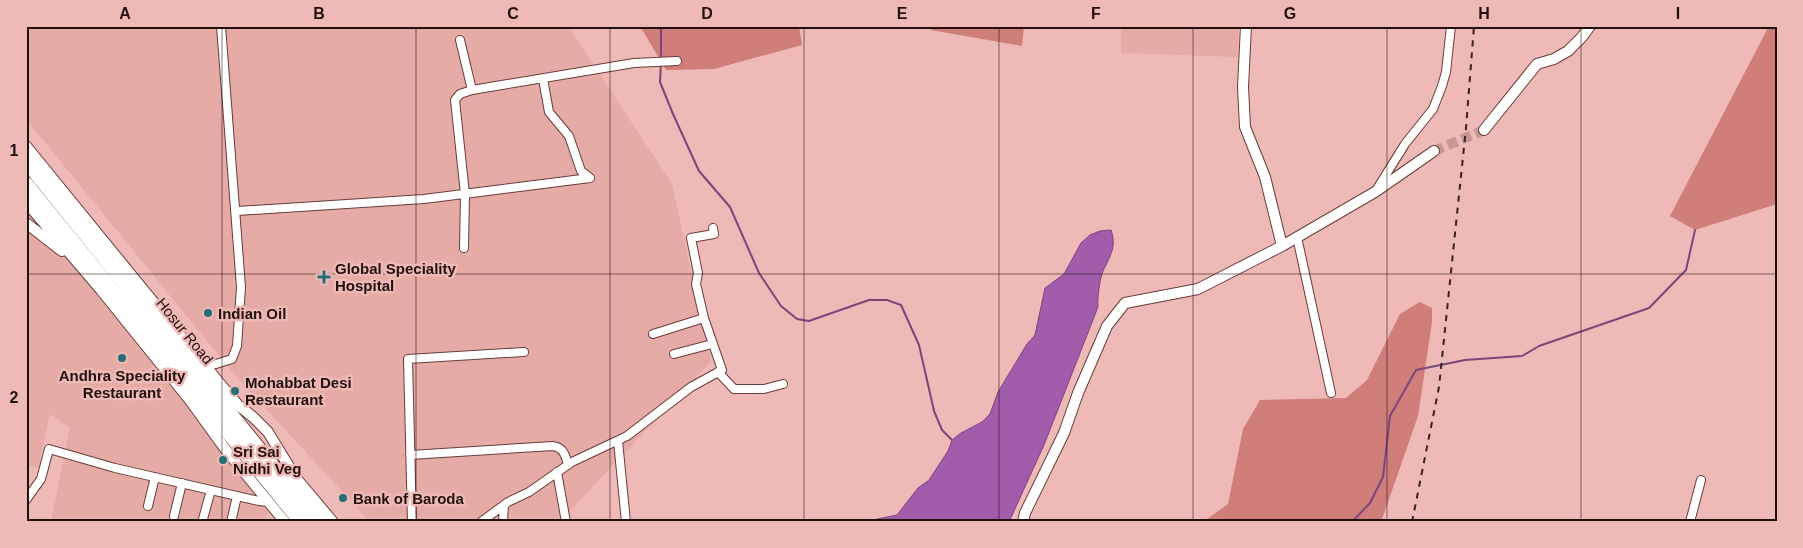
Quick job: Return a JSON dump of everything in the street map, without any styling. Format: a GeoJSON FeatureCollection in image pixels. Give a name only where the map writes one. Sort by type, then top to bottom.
{"type":"FeatureCollection","features":[{"type":"Feature","properties":{"kind":"highway","name":"Hosur Road"},"geometry":{"type":"LineString","coordinates":[[26,161],[201,369],[318,522]]}},
{"type":"Feature","properties":{"kind":"highway","name":"Hosur Road"},"geometry":{"type":"LineString","coordinates":[[26,184],[301,522]]}},
{"type":"Feature","properties":{"kind":"street"},"geometry":{"type":"LineString","coordinates":[[201,369],[232,360],[237,346],[242,287],[221,26]]}},
{"type":"Feature","properties":{"kind":"street"},"geometry":{"type":"LineString","coordinates":[[1246,26],[1243,87],[1245,127],[1265,177],[1282,246]]}},
{"type":"Feature","properties":{"kind":"street"},"geometry":{"type":"LineString","coordinates":[[1375,192],[1405,144],[1432,109],[1446,72],[1451,26]]}},
{"type":"Feature","properties":{"kind":"street"},"geometry":{"type":"LineString","coordinates":[[1484,130],[1537,64],[1554,59],[1568,51],[1582,38],[1590,26]]}},
{"type":"Feature","properties":{"kind":"street"},"geometry":{"type":"LineString","coordinates":[[460,40],[472,90]]}},
{"type":"Feature","properties":{"kind":"street"},"geometry":{"type":"LineString","coordinates":[[464,248],[465,194],[454,100],[460,94],[472,90],[634,63],[677,61]]}},
{"type":"Feature","properties":{"kind":"street"},"geometry":{"type":"LineString","coordinates":[[237,211],[424,199],[590,178],[581,171],[569,136],[549,112],[543,79]]}},
{"type":"Feature","properties":{"kind":"street"},"geometry":{"type":"LineString","coordinates":[[26,146],[201,369],[268,432],[296,478],[333,522]]}},
{"type":"Feature","properties":{"kind":"street"},"geometry":{"type":"LineString","coordinates":[[1023,521],[1064,433],[1078,393],[1107,326],[1125,303],[1198,289],[1282,246],[1375,192],[1434,152]]}},
{"type":"Feature","properties":{"kind":"street"},"geometry":{"type":"LineString","coordinates":[[26,202],[101,290],[285,522]]}},
{"type":"Feature","properties":{"kind":"street"},"geometry":{"type":"LineString","coordinates":[[26,223],[58,249],[70,254]]}},
{"type":"Feature","properties":{"kind":"street"},"geometry":{"type":"LineString","coordinates":[[481,522],[504,505],[529,492],[568,464],[628,436],[691,387],[722,370],[704,318],[696,284],[698,273],[691,238],[714,234],[713,228]]}},
{"type":"Feature","properties":{"kind":"street"},"geometry":{"type":"LineString","coordinates":[[1297,237],[1330,393]]}},
{"type":"Feature","properties":{"kind":"street"},"geometry":{"type":"LineString","coordinates":[[653,334],[704,318]]}},
{"type":"Feature","properties":{"kind":"street"},"geometry":{"type":"LineString","coordinates":[[674,354],[712,344]]}},
{"type":"Feature","properties":{"kind":"street"},"geometry":{"type":"LineString","coordinates":[[412,522],[408,360],[524,352]]}},
{"type":"Feature","properties":{"kind":"street"},"geometry":{"type":"LineString","coordinates":[[718,372],[734,389],[764,389],[783,384]]}},
{"type":"Feature","properties":{"kind":"street"},"geometry":{"type":"LineString","coordinates":[[618,441],[626,522]]}},
{"type":"Feature","properties":{"kind":"street"},"geometry":{"type":"LineString","coordinates":[[410,455],[552,446],[559,447],[564,452],[568,464]]}},
{"type":"Feature","properties":{"kind":"street"},"geometry":{"type":"LineString","coordinates":[[26,500],[41,479],[49,449],[115,468],[268,502]]}},
{"type":"Feature","properties":{"kind":"street"},"geometry":{"type":"LineString","coordinates":[[556,472],[566,522]]}},
{"type":"Feature","properties":{"kind":"street"},"geometry":{"type":"LineString","coordinates":[[148,506],[155,477]]}},
{"type":"Feature","properties":{"kind":"street"},"geometry":{"type":"LineString","coordinates":[[1690,522],[1701,480]]}},
{"type":"Feature","properties":{"kind":"street"},"geometry":{"type":"LineString","coordinates":[[174,516],[182,483]]}},
{"type":"Feature","properties":{"kind":"street"},"geometry":{"type":"LineString","coordinates":[[203,519],[211,490]]}},
{"type":"Feature","properties":{"kind":"street"},"geometry":{"type":"LineString","coordinates":[[232,518],[237,496]]}},
{"type":"Feature","properties":{"kind":"street"},"geometry":{"type":"LineString","coordinates":[[503,522],[504,505]]}},
{"type":"Feature","properties":{"kind":"shaded area"},"geometry":{"type":"Polygon","coordinates":[[[26,26],[568,26],[672,184],[711,362],[559,522],[370,522],[234,374],[26,119],[26,26]]]}},
{"type":"Feature","properties":{"kind":"shaded area"},"geometry":{"type":"Polygon","coordinates":[[[640,26],[799,26],[802,45],[714,69],[666,70],[640,26]]]}},
{"type":"Feature","properties":{"kind":"shaded area"},"geometry":{"type":"Polygon","coordinates":[[[932,26],[1024,26],[1022,46],[931,30],[932,26]]]}},
{"type":"Feature","properties":{"kind":"shaded area"},"geometry":{"type":"Polygon","coordinates":[[[1121,26],[1238,26],[1238,57],[1121,53],[1121,26]]]}},
{"type":"Feature","properties":{"kind":"shaded area"},"geometry":{"type":"Polygon","coordinates":[[[1769,26],[1777,26],[1777,204],[1695,230],[1670,216],[1769,26]]]}},
{"type":"Feature","properties":{"kind":"shaded area"},"geometry":{"type":"Polygon","coordinates":[[[26,208],[274,505],[262,522],[51,522],[70,428],[50,414],[38,468],[26,464],[26,208]]]}},
{"type":"Feature","properties":{"kind":"shaded area"},"geometry":{"type":"Polygon","coordinates":[[[1111,230],[1113,246],[1101,278],[1098,307],[1044,445],[1009,522],[863,522],[897,515],[918,488],[929,480],[948,451],[952,440],[982,422],[990,414],[998,392],[1027,344],[1035,335],[1045,288],[1064,274],[1081,243],[1090,235],[1100,231],[1111,230]]]}},
{"type":"Feature","properties":{"kind":"shaded area"},"geometry":{"type":"Polygon","coordinates":[[[1420,302],[1432,308],[1432,322],[1418,416],[1381,522],[1203,522],[1228,504],[1243,429],[1260,400],[1346,398],[1367,380],[1400,314],[1420,302]]]}},
{"type":"Feature","properties":{"kind":"waterway"},"geometry":{"type":"LineString","coordinates":[[659,26],[661,30],[661,58]]}},
{"type":"Feature","properties":{"kind":"waterway"},"geometry":{"type":"LineString","coordinates":[[661,63],[660,82],[699,171],[730,207],[759,273],[781,306],[797,319],[809,321],[869,300],[887,300],[901,305],[919,345],[934,411],[942,430],[952,440]]}},
{"type":"Feature","properties":{"kind":"waterway"},"geometry":{"type":"LineString","coordinates":[[1352,522],[1370,503],[1383,477],[1390,416],[1416,370],[1465,360],[1522,356],[1539,346],[1649,308],[1686,270],[1695,230]]}},
{"type":"Feature","properties":{"kind":"tunnel"},"geometry":{"type":"LineString","coordinates":[[1434,151],[1484,130]]}},
{"type":"Feature","properties":{"kind":"railway"},"geometry":{"type":"LineString","coordinates":[[1412,522],[1439,387],[1466,128],[1474,26]]}},
{"type":"Feature","properties":{"kind":"place","name":"Global Speciality Hospital"},"geometry":{"type":"Point","coordinates":[324,277]}},
{"type":"Feature","properties":{"kind":"place","name":"Indian Oil"},"geometry":{"type":"Point","coordinates":[208,313]}},
{"type":"Feature","properties":{"kind":"place","name":"Andhra Speciality Restaurant"},"geometry":{"type":"Point","coordinates":[122,358]}},
{"type":"Feature","properties":{"kind":"place","name":"Mohabbat Desi Restaurant"},"geometry":{"type":"Point","coordinates":[235,391]}},
{"type":"Feature","properties":{"kind":"place","name":"Sri Sai Nidhi Veg"},"geometry":{"type":"Point","coordinates":[223,460]}},
{"type":"Feature","properties":{"kind":"place","name":"Bank of Baroda"},"geometry":{"type":"Point","coordinates":[343,498]}}]}
